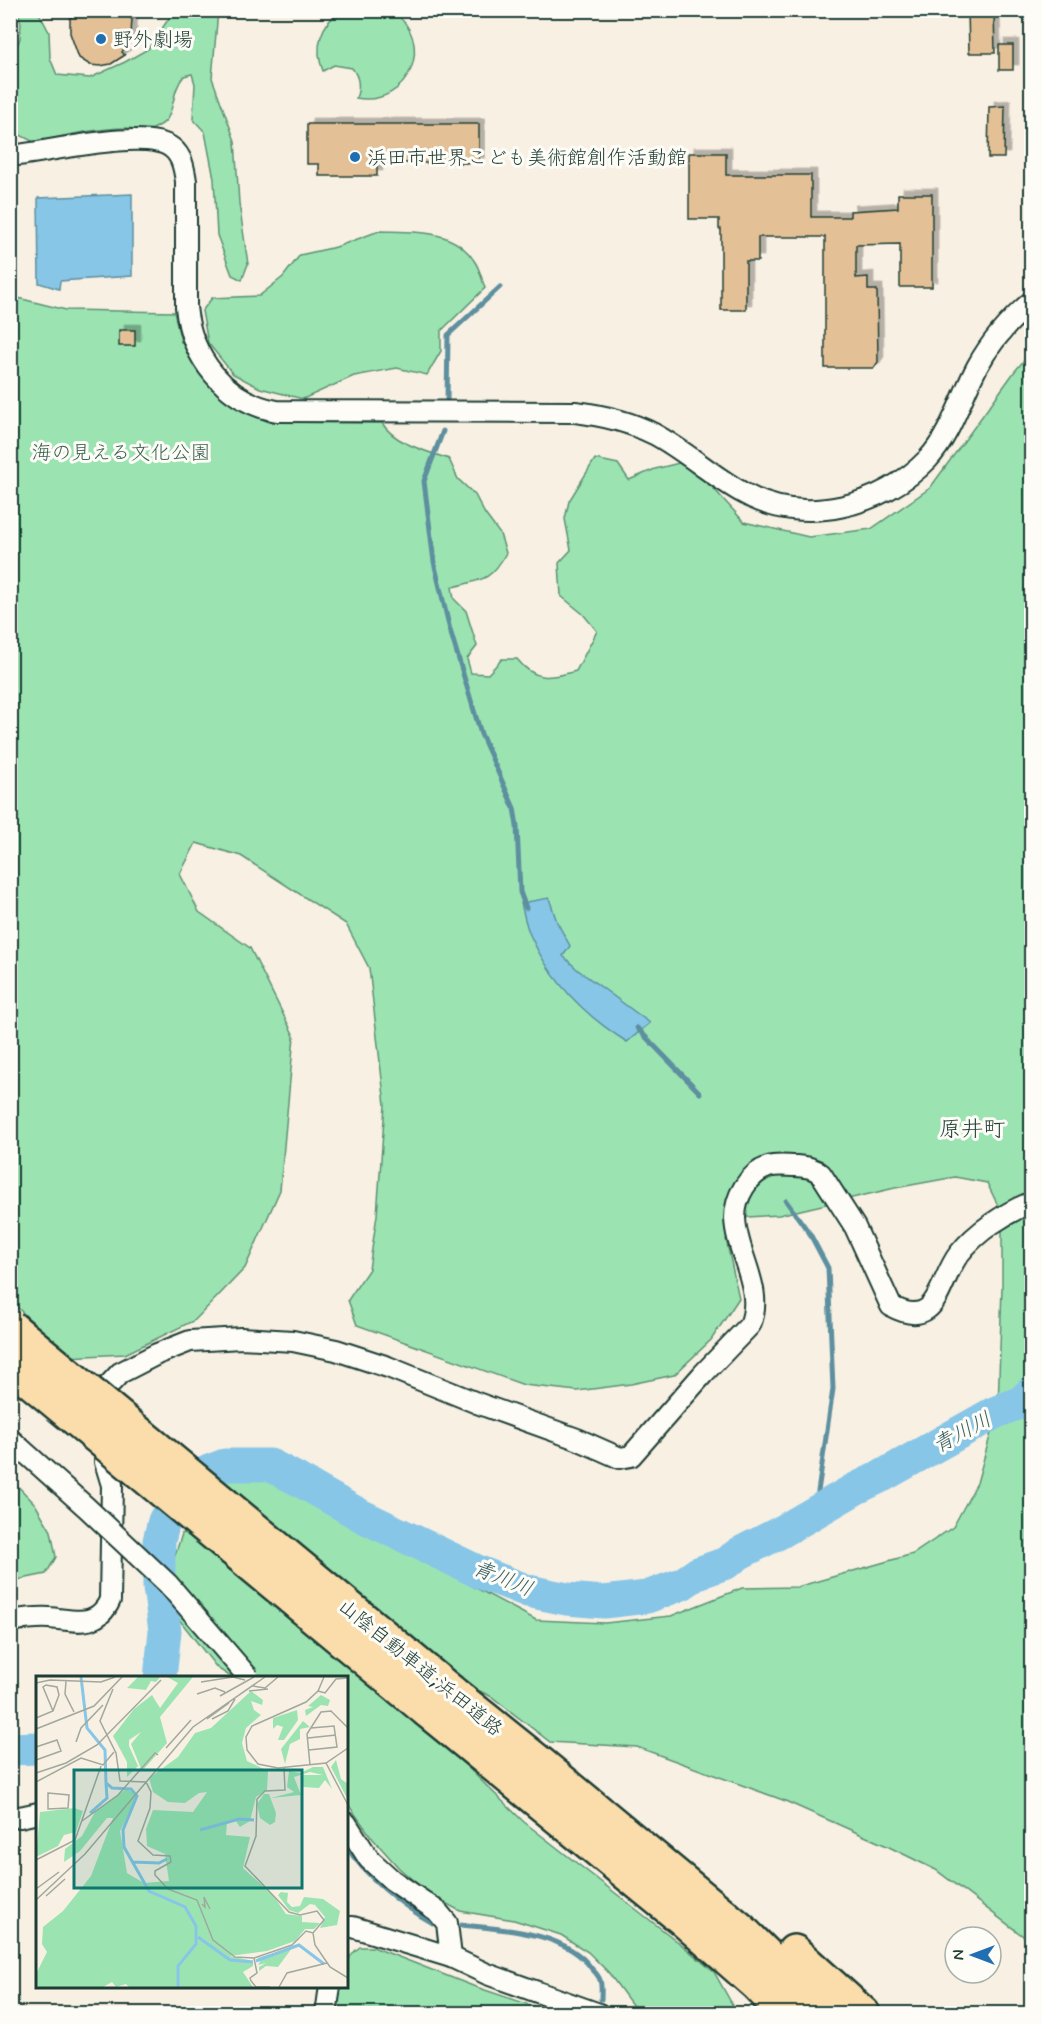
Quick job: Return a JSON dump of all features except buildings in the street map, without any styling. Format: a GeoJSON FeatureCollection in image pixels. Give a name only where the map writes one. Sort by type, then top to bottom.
{"type":"FeatureCollection","features":[{"type":"Feature","properties":{"kind":"highway","name":"山陰自動車道;浜田道路"},"geometry":{"type":"LineString","coordinates":[[10,1327],[440,1702],[757,1984],[786,2013]]}},
{"type":"Feature","properties":{"kind":"highway","name":"山陰自動車道;浜田道路"},"geometry":{"type":"LineString","coordinates":[[10,1364],[440,1702],[542,1765],[741,1930],[826,2013]]}},
{"type":"Feature","properties":{"kind":"highway"},"geometry":{"type":"LineString","coordinates":[[542,1765],[682,1862],[739,1906],[862,2013]]}},
{"type":"Feature","properties":{"kind":"street"},"geometry":{"type":"LineString","coordinates":[[10,156],[129,140],[157,141],[173,149],[179,155],[186,181],[188,325],[199,353],[208,368],[222,384],[253,404],[277,411],[587,413],[609,418],[653,434],[745,494],[770,505],[787,508],[816,509],[851,505],[872,497],[912,474],[943,439],[976,368],[988,348],[1017,314],[1032,301]]}},
{"type":"Feature","properties":{"kind":"street"},"geometry":{"type":"LineString","coordinates":[[10,1621],[28,1618],[82,1622],[106,1610],[110,1600],[112,1550],[112,1485],[105,1462],[107,1387],[120,1373],[158,1354],[190,1341],[241,1338],[293,1341],[336,1350],[388,1367],[477,1403],[578,1439],[621,1458],[631,1456],[703,1374],[750,1325],[754,1317],[752,1284],[735,1218],[738,1198],[746,1183],[758,1172],[778,1166],[813,1167],[821,1174],[855,1227],[891,1306],[915,1315],[928,1309],[937,1299],[951,1267],[971,1242],[1009,1212],[1032,1202]]}},
{"type":"Feature","properties":{"kind":"street"},"geometry":{"type":"LineString","coordinates":[[10,1439],[168,1584],[248,1676]]}},
{"type":"Feature","properties":{"kind":"street"},"geometry":{"type":"LineString","coordinates":[[10,1816],[36,1813]]}},
{"type":"Feature","properties":{"kind":"street"},"geometry":{"type":"LineString","coordinates":[[348,1826],[369,1858],[392,1880],[437,1911],[447,1923],[451,1957]]}},
{"type":"Feature","properties":{"kind":"street"},"geometry":{"type":"LineString","coordinates":[[348,1927],[451,1957],[488,1974],[599,2013]]}},
{"type":"Feature","properties":{"kind":"street"},"geometry":{"type":"LineString","coordinates":[[326,2013],[330,1988]]}},
{"type":"Feature","properties":{"kind":"green space"},"geometry":{"type":"Polygon","coordinates":[[[18,11],[38,11],[49,32],[50,58],[57,75],[90,78],[148,49],[174,11],[218,11],[212,78],[235,141],[239,203],[248,264],[242,280],[232,275],[217,235],[214,179],[205,132],[193,119],[195,84],[192,74],[184,76],[180,81],[167,119],[155,128],[102,130],[36,143],[16,133],[11,127],[11,62],[20,38],[21,23],[18,11]]]}},
{"type":"Feature","properties":{"kind":"green space"},"geometry":{"type":"Polygon","coordinates":[[[341,11],[392,11],[406,24],[413,39],[414,54],[411,70],[403,83],[390,93],[375,98],[356,98],[358,83],[352,68],[334,65],[323,71],[319,54],[321,37],[328,23],[341,11]]]}},
{"type":"Feature","properties":{"kind":"green space"},"geometry":{"type":"Polygon","coordinates":[[[379,231],[419,232],[445,238],[466,251],[477,265],[481,275],[485,288],[441,331],[441,351],[427,375],[397,368],[354,376],[303,399],[260,388],[233,374],[208,343],[202,311],[212,298],[259,296],[283,277],[300,255],[336,247],[379,231]]]}},
{"type":"Feature","properties":{"kind":"green space","name":"海の見える文化公園"},"geometry":{"type":"Polygon","coordinates":[[[18,298],[66,310],[174,312],[181,342],[183,341],[202,371],[241,410],[269,422],[382,423],[403,442],[449,459],[458,479],[475,495],[485,514],[500,534],[506,553],[501,562],[485,578],[452,587],[454,599],[466,611],[477,646],[467,659],[471,673],[488,674],[502,659],[517,659],[530,672],[537,675],[551,676],[576,671],[597,631],[583,614],[561,596],[559,563],[571,550],[565,519],[569,501],[595,459],[618,464],[629,480],[655,469],[679,463],[704,478],[744,522],[809,537],[871,529],[930,488],[1031,352],[1031,1942],[936,1870],[887,1846],[783,1800],[637,1747],[550,1742],[492,1697],[457,1680],[427,1728],[524,1822],[714,1972],[737,2013],[638,2013],[608,1972],[588,1952],[561,1935],[514,1920],[460,1911],[429,1894],[399,1868],[373,1839],[348,1804],[348,1676],[229,1676],[217,1668],[178,1618],[171,1567],[194,1498],[214,1480],[243,1474],[266,1473],[300,1494],[536,1620],[605,1623],[671,1616],[742,1588],[797,1587],[913,1554],[953,1527],[977,1483],[998,1408],[1002,1214],[987,1183],[955,1177],[895,1188],[779,1215],[748,1217],[726,1239],[739,1298],[711,1340],[674,1375],[631,1384],[577,1391],[524,1385],[357,1325],[348,1300],[369,1269],[377,1215],[385,1105],[369,968],[346,924],[241,856],[196,843],[180,874],[199,912],[250,948],[294,1036],[280,1190],[245,1268],[195,1320],[125,1354],[67,1357],[11,1301],[11,299],[18,298]]]}},
{"type":"Feature","properties":{"kind":"green space"},"geometry":{"type":"Polygon","coordinates":[[[10,1478],[35,1504],[51,1531],[56,1557],[46,1574],[17,1580],[11,1578],[10,1478]]]}},
{"type":"Feature","properties":{"kind":"green space"},"geometry":{"type":"Polygon","coordinates":[[[360,1947],[373,1947],[549,2013],[335,2014],[339,1988],[348,1988],[348,1960],[360,1947]]]}},
{"type":"Feature","properties":{"kind":"water"},"geometry":{"type":"Polygon","coordinates":[[[132,194],[132,276],[60,281],[59,289],[39,283],[38,198],[132,194]]]}},
{"type":"Feature","properties":{"kind":"water"},"geometry":{"type":"Polygon","coordinates":[[[549,898],[557,922],[570,946],[563,956],[578,970],[650,1023],[627,1042],[598,1021],[572,997],[540,955],[528,930],[521,903],[549,898]]]}},
{"type":"Feature","properties":{"kind":"waterway"},"geometry":{"type":"LineString","coordinates":[[447,400],[448,335],[500,287]]}},
{"type":"Feature","properties":{"kind":"waterway"},"geometry":{"type":"LineString","coordinates":[[443,431],[424,481],[434,562],[450,630],[481,734],[514,808],[520,892],[526,908]]}},
{"type":"Feature","properties":{"kind":"waterway"},"geometry":{"type":"LineString","coordinates":[[637,1028],[700,1093]]}},
{"type":"Feature","properties":{"kind":"waterway"},"geometry":{"type":"LineString","coordinates":[[786,1201],[810,1234],[828,1268],[833,1389],[815,1512]]}},
{"type":"Feature","properties":{"kind":"waterway","name":"青川川"},"geometry":{"type":"LineString","coordinates":[[160,1676],[165,1631],[159,1587],[159,1541],[164,1521],[181,1489],[209,1471],[225,1465],[270,1465],[362,1516],[479,1572],[528,1591],[567,1599],[604,1602],[647,1597],[682,1584],[698,1573],[726,1563],[740,1553],[994,1413],[1021,1402],[1032,1392]]}},
{"type":"Feature","properties":{"kind":"waterway","name":"青川川"},"geometry":{"type":"LineString","coordinates":[[10,1749],[36,1748]]}},
{"type":"Feature","properties":{"kind":"waterway"},"geometry":{"type":"LineString","coordinates":[[348,1849],[363,1868],[385,1889],[433,1923]]}},
{"type":"Feature","properties":{"kind":"waterway"},"geometry":{"type":"LineString","coordinates":[[462,1925],[515,1931],[551,1940],[567,1947],[581,1957],[598,1976],[601,1985],[601,1999]]}},
{"type":"Feature","properties":{"kind":"place","name":"野外劇場"},"geometry":{"type":"Point","coordinates":[101,39]}},
{"type":"Feature","properties":{"kind":"place","name":"浜田市世界こども美術館創作活動館"},"geometry":{"type":"Point","coordinates":[355,157]}},
{"type":"Feature","properties":{"kind":"district","name":"原井町"},"geometry":{"type":"Point","coordinates":[972,1128]}}]}
